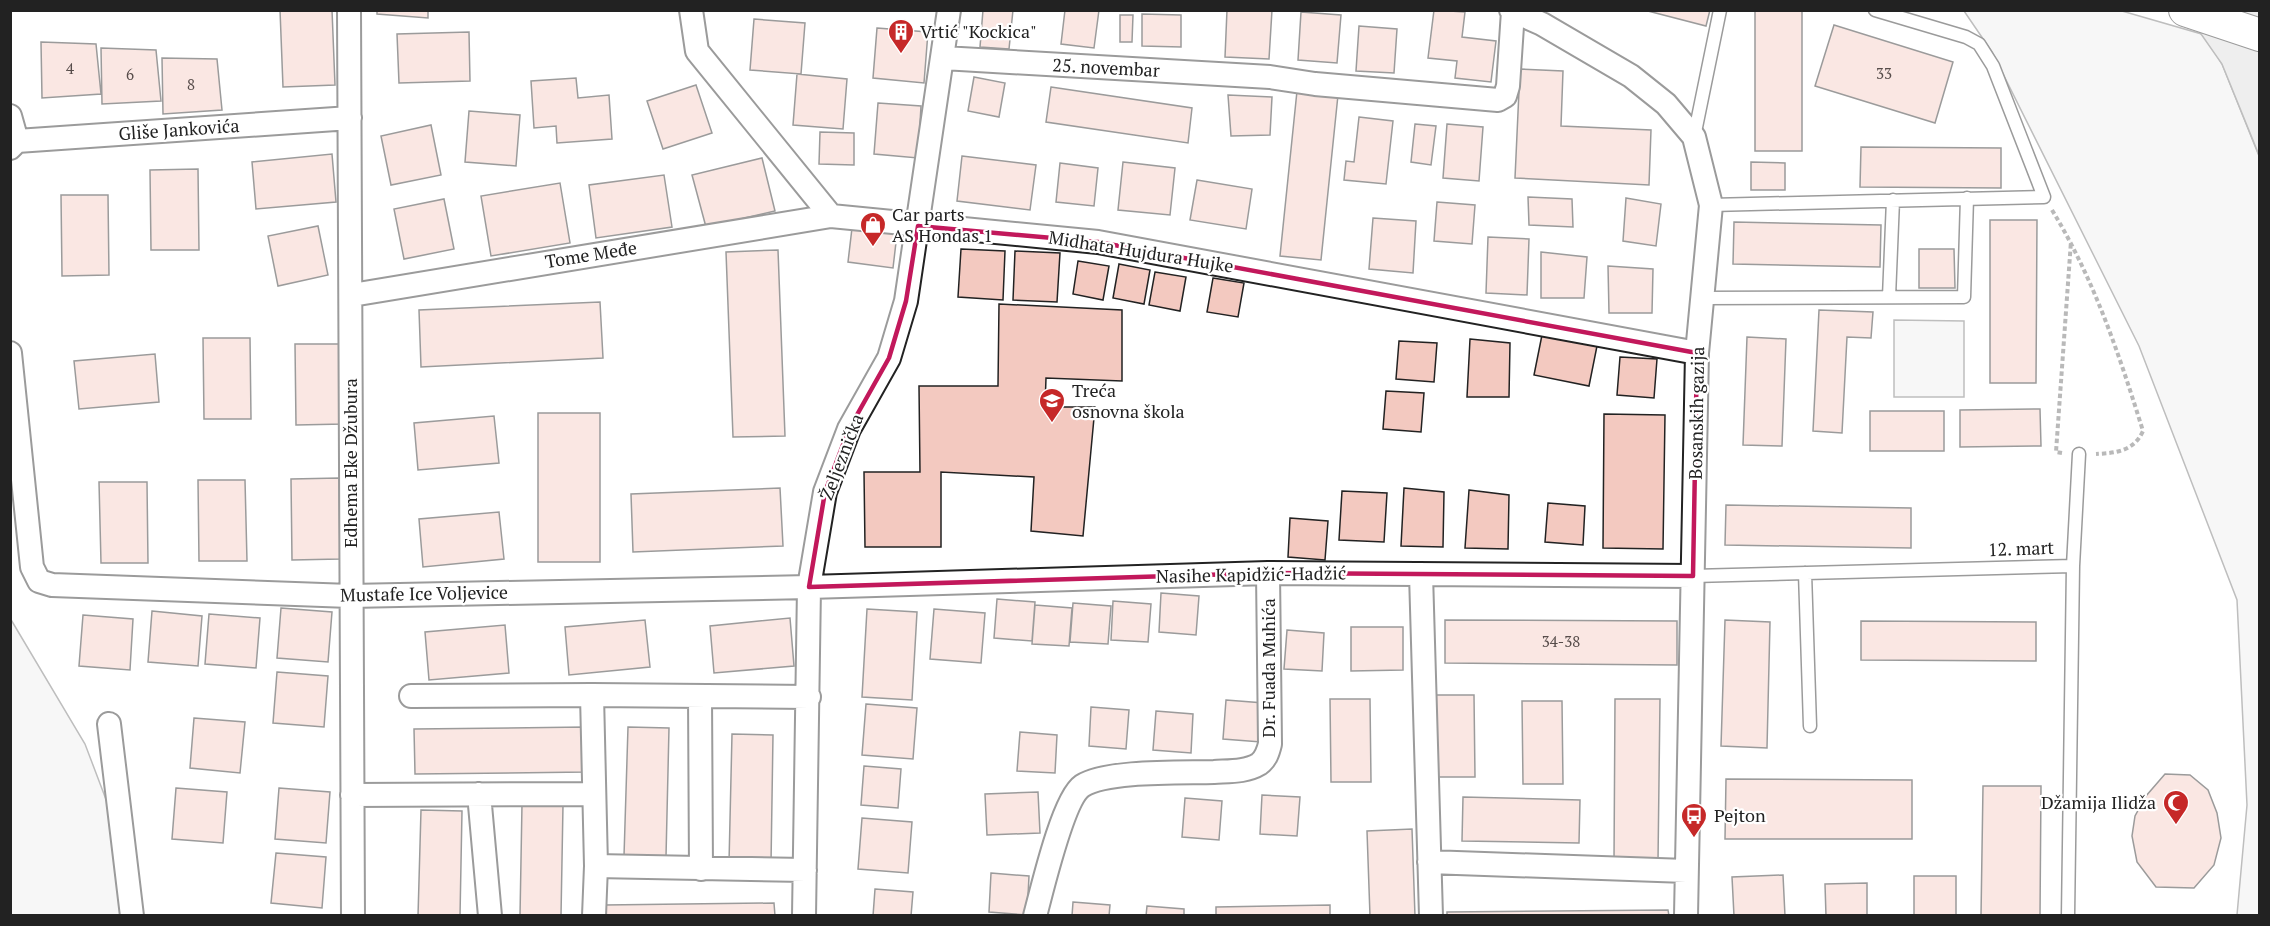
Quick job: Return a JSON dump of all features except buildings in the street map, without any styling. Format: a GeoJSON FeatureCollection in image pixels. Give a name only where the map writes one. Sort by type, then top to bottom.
{"type":"FeatureCollection","features":[{"type":"Feature","properties":{"kind":"main road"},"geometry":{"type":"LineString","coordinates":[[2185,10],[2259,35]]}},
{"type":"Feature","properties":{"kind":"street","name":"Edhema Eke Džubura"},"geometry":{"type":"LineString","coordinates":[[349,10],[352,295],[350,596],[352,915]]}},
{"type":"Feature","properties":{"kind":"street"},"geometry":{"type":"LineString","coordinates":[[691,10],[697,51],[831,216]]}},
{"type":"Feature","properties":{"kind":"street","name":"Željeznička"},"geometry":{"type":"LineString","coordinates":[[804,915],[809,587],[825,492],[849,429],[889,358],[906,301],[949,10]]}},
{"type":"Feature","properties":{"kind":"street","name":"25. novembar"},"geometry":{"type":"LineString","coordinates":[[943,58],[1270,77],[1315,84],[1498,100],[1505,96],[1508,86],[1512,11]]}},
{"type":"Feature","properties":{"kind":"street","name":"Bosanskih gazija"},"geometry":{"type":"LineString","coordinates":[[1512,11],[1542,24],[1630,76],[1666,104],[1694,137],[1711,205],[1697,353],[1686,915]]}},
{"type":"Feature","properties":{"kind":"street"},"geometry":{"type":"LineString","coordinates":[[10,116],[13,141]]}},
{"type":"Feature","properties":{"kind":"street","name":"Gliše Jankovića"},"geometry":{"type":"LineString","coordinates":[[13,141],[350,118]]}},
{"type":"Feature","properties":{"kind":"street","name":"Midhata Hujdura Hujke"},"geometry":{"type":"LineString","coordinates":[[831,216],[1098,242],[1697,353]]}},
{"type":"Feature","properties":{"kind":"street","name":"Tome Međe"},"geometry":{"type":"LineString","coordinates":[[352,295],[831,216]]}},
{"type":"Feature","properties":{"kind":"street","name":"Mustafe Ice Voljevice"},"geometry":{"type":"LineString","coordinates":[[10,353],[33,567],[39,581],[52,585],[350,596],[809,587]]}},
{"type":"Feature","properties":{"kind":"street","name":"Nasihe Kapidžić-Hadžić"},"geometry":{"type":"LineString","coordinates":[[809,587],[1268,573],[1693,576]]}},
{"type":"Feature","properties":{"kind":"street","name":"Dr. Fuada Muhića"},"geometry":{"type":"LineString","coordinates":[[1035,915],[1068,804],[1081,787],[1101,780],[1130,775],[1237,771],[1258,764],[1266,757],[1270,744],[1268,573]]}},
{"type":"Feature","properties":{"kind":"street"},"geometry":{"type":"LineString","coordinates":[[1422,574],[1431,915]]}},
{"type":"Feature","properties":{"kind":"street"},"geometry":{"type":"LineString","coordinates":[[411,696],[592,694],[809,698]]}},
{"type":"Feature","properties":{"kind":"street"},"geometry":{"type":"LineString","coordinates":[[592,694],[596,866],[594,915]]}},
{"type":"Feature","properties":{"kind":"street"},"geometry":{"type":"LineString","coordinates":[[700,696],[701,869]]}},
{"type":"Feature","properties":{"kind":"street"},"geometry":{"type":"LineString","coordinates":[[110,724],[132,915]]}},
{"type":"Feature","properties":{"kind":"street"},"geometry":{"type":"LineString","coordinates":[[479,794],[490,915]]}},
{"type":"Feature","properties":{"kind":"street"},"geometry":{"type":"LineString","coordinates":[[352,795],[594,794]]}},
{"type":"Feature","properties":{"kind":"street"},"geometry":{"type":"LineString","coordinates":[[1430,862],[1686,871]]}},
{"type":"Feature","properties":{"kind":"street"},"geometry":{"type":"LineString","coordinates":[[596,866],[806,870]]}},
{"type":"Feature","properties":{"kind":"lane"},"geometry":{"type":"LineString","coordinates":[[1694,137],[1720,10]]}},
{"type":"Feature","properties":{"kind":"lane"},"geometry":{"type":"LineString","coordinates":[[1711,205],[2044,197],[1993,66],[1979,44],[1966,37],[1875,10]]}},
{"type":"Feature","properties":{"kind":"lane"},"geometry":{"type":"LineString","coordinates":[[1702,298],[1964,297],[1967,198]]}},
{"type":"Feature","properties":{"kind":"lane"},"geometry":{"type":"LineString","coordinates":[[1889,297],[1893,200]]}},
{"type":"Feature","properties":{"kind":"lane"},"geometry":{"type":"LineString","coordinates":[[2073,566],[2079,454]]}},
{"type":"Feature","properties":{"kind":"lane","name":"12. mart"},"geometry":{"type":"LineString","coordinates":[[1693,576],[2073,566],[2068,915]]}},
{"type":"Feature","properties":{"kind":"lane"},"geometry":{"type":"LineString","coordinates":[[1805,573],[1810,726]]}},
{"type":"Feature","properties":{"kind":"path"},"geometry":{"type":"LineString","coordinates":[[2044,197],[2071,241],[2113,335],[2143,431],[2139,439],[2124,450],[2079,454],[2056,452],[2071,241]]}},
{"type":"Feature","properties":{"kind":"highlighted area"},"geometry":{"type":"Polygon","coordinates":[[[918,226],[1098,242],[1697,353],[1693,576],[1268,573],[809,587],[825,492],[849,429],[889,358],[906,301],[918,226]]]}},
{"type":"Feature","properties":{"kind":"shaded area"},"geometry":{"type":"Polygon","coordinates":[[[1964,11],[2122,11],[2205,35],[2222,64],[2259,156],[2259,915],[2237,915],[2247,805],[2237,600],[2139,346],[1992,52],[1964,11]]]}},
{"type":"Feature","properties":{"kind":"shaded area"},"geometry":{"type":"Polygon","coordinates":[[[2185,11],[2259,11],[2259,155],[2222,64],[2185,11]]]}},
{"type":"Feature","properties":{"kind":"shaded area"},"geometry":{"type":"Polygon","coordinates":[[[1894,320],[1964,321],[1964,397],[1894,397],[1894,320]]]}},
{"type":"Feature","properties":{"kind":"shaded area"},"geometry":{"type":"Polygon","coordinates":[[[10,618],[85,744],[135,876],[125,915],[11,915],[10,618]]]}},
{"type":"Feature","properties":{"kind":"place","name":"Vrtić \"Kockica\""},"geometry":{"type":"Point","coordinates":[901,55]}},
{"type":"Feature","properties":{"kind":"place","name":"Car parts AS Hondas 1"},"geometry":{"type":"Point","coordinates":[873,248]}},
{"type":"Feature","properties":{"kind":"place","name":"Treća osnovna škola"},"geometry":{"type":"Point","coordinates":[1052,424]}},
{"type":"Feature","properties":{"kind":"place","name":"Džamija Ilidža"},"geometry":{"type":"Point","coordinates":[2176,826]}},
{"type":"Feature","properties":{"kind":"place","name":"Pejton"},"geometry":{"type":"Point","coordinates":[1694,839]}}]}
